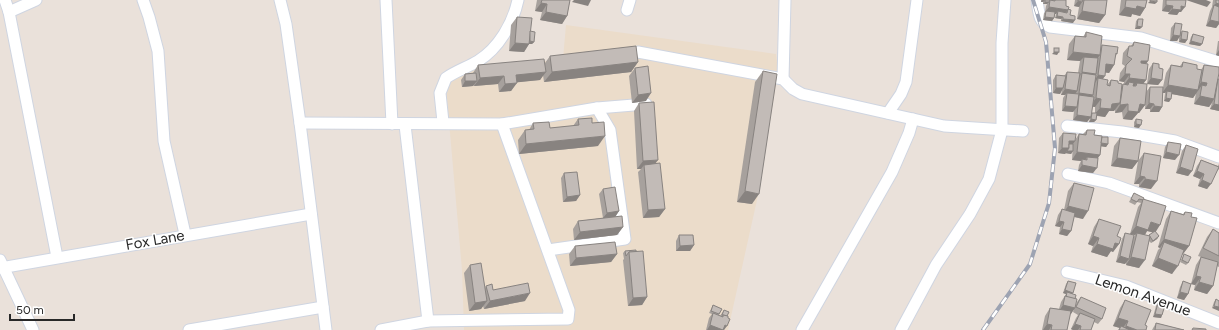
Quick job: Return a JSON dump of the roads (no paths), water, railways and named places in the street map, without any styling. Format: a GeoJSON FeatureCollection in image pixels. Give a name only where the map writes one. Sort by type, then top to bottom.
{"type":"FeatureCollection","features":[{"type":"Feature","properties":{"kind":"street"},"geometry":{"type":"LineString","coordinates":[[5,0],[9,12],[57,257]]}},
{"type":"Feature","properties":{"kind":"street"},"geometry":{"type":"LineString","coordinates":[[9,12],[36,0]]}},
{"type":"Feature","properties":{"kind":"street"},"geometry":{"type":"LineString","coordinates":[[143,0],[158,51],[164,141],[185,234]]}},
{"type":"Feature","properties":{"kind":"street"},"geometry":{"type":"LineString","coordinates":[[280,0],[286,24],[300,123],[326,330]]}},
{"type":"Feature","properties":{"kind":"street"},"geometry":{"type":"LineString","coordinates":[[386,0],[392,124]]}},
{"type":"Feature","properties":{"kind":"street"},"geometry":{"type":"LineString","coordinates":[[444,122],[440,93],[446,78],[480,60],[499,41],[510,25],[518,0]]}},
{"type":"Feature","properties":{"kind":"street"},"geometry":{"type":"LineString","coordinates":[[782,79],[785,0]]}},
{"type":"Feature","properties":{"kind":"street"},"geometry":{"type":"LineString","coordinates":[[888,113],[901,94],[906,82],[917,0]]}},
{"type":"Feature","properties":{"kind":"street"},"geometry":{"type":"LineString","coordinates":[[901,330],[936,265],[970,214],[989,179],[1002,130],[1002,43],[1005,0]]}},
{"type":"Feature","properties":{"kind":"street"},"geometry":{"type":"LineString","coordinates":[[1037,0],[1040,19],[1044,25],[1141,38],[1219,62]]}},
{"type":"Feature","properties":{"kind":"street"},"geometry":{"type":"LineString","coordinates":[[638,52],[782,79],[793,89],[802,94],[944,126],[1023,131]]}},
{"type":"Feature","properties":{"kind":"street"},"geometry":{"type":"LineString","coordinates":[[300,123],[405,124],[444,122],[502,124],[597,108],[646,104]]}},
{"type":"Feature","properties":{"kind":"street"},"geometry":{"type":"LineString","coordinates":[[548,250],[625,239],[610,130],[597,108]]}},
{"type":"Feature","properties":{"kind":"street"},"geometry":{"type":"LineString","coordinates":[[802,330],[892,172],[909,133],[913,119]]}},
{"type":"Feature","properties":{"kind":"street"},"geometry":{"type":"LineString","coordinates":[[405,124],[428,321]]}},
{"type":"Feature","properties":{"kind":"street"},"geometry":{"type":"LineString","coordinates":[[381,330],[428,321],[568,319],[569,310],[502,124]]}},
{"type":"Feature","properties":{"kind":"street"},"geometry":{"type":"LineString","coordinates":[[1067,126],[1122,132],[1175,142],[1219,157]]}},
{"type":"Feature","properties":{"kind":"street"},"geometry":{"type":"LineString","coordinates":[[1068,174],[1109,183],[1219,223]]}},
{"type":"Feature","properties":{"kind":"street","name":"Fox Lane"},"geometry":{"type":"LineString","coordinates":[[1,265],[311,214]]}},
{"type":"Feature","properties":{"kind":"street"},"geometry":{"type":"LineString","coordinates":[[1,265],[33,330]]}},
{"type":"Feature","properties":{"kind":"street","name":"Lemon Avenue"},"geometry":{"type":"LineString","coordinates":[[1067,272],[1126,286],[1219,323]]}},
{"type":"Feature","properties":{"kind":"street"},"geometry":{"type":"LineString","coordinates":[[189,330],[219,328],[323,307]]}},
{"type":"Feature","properties":{"kind":"railway"},"geometry":{"type":"LineString","coordinates":[[983,330],[1030,264],[1049,203],[1055,148],[1046,42],[1033,0]]}}]}
